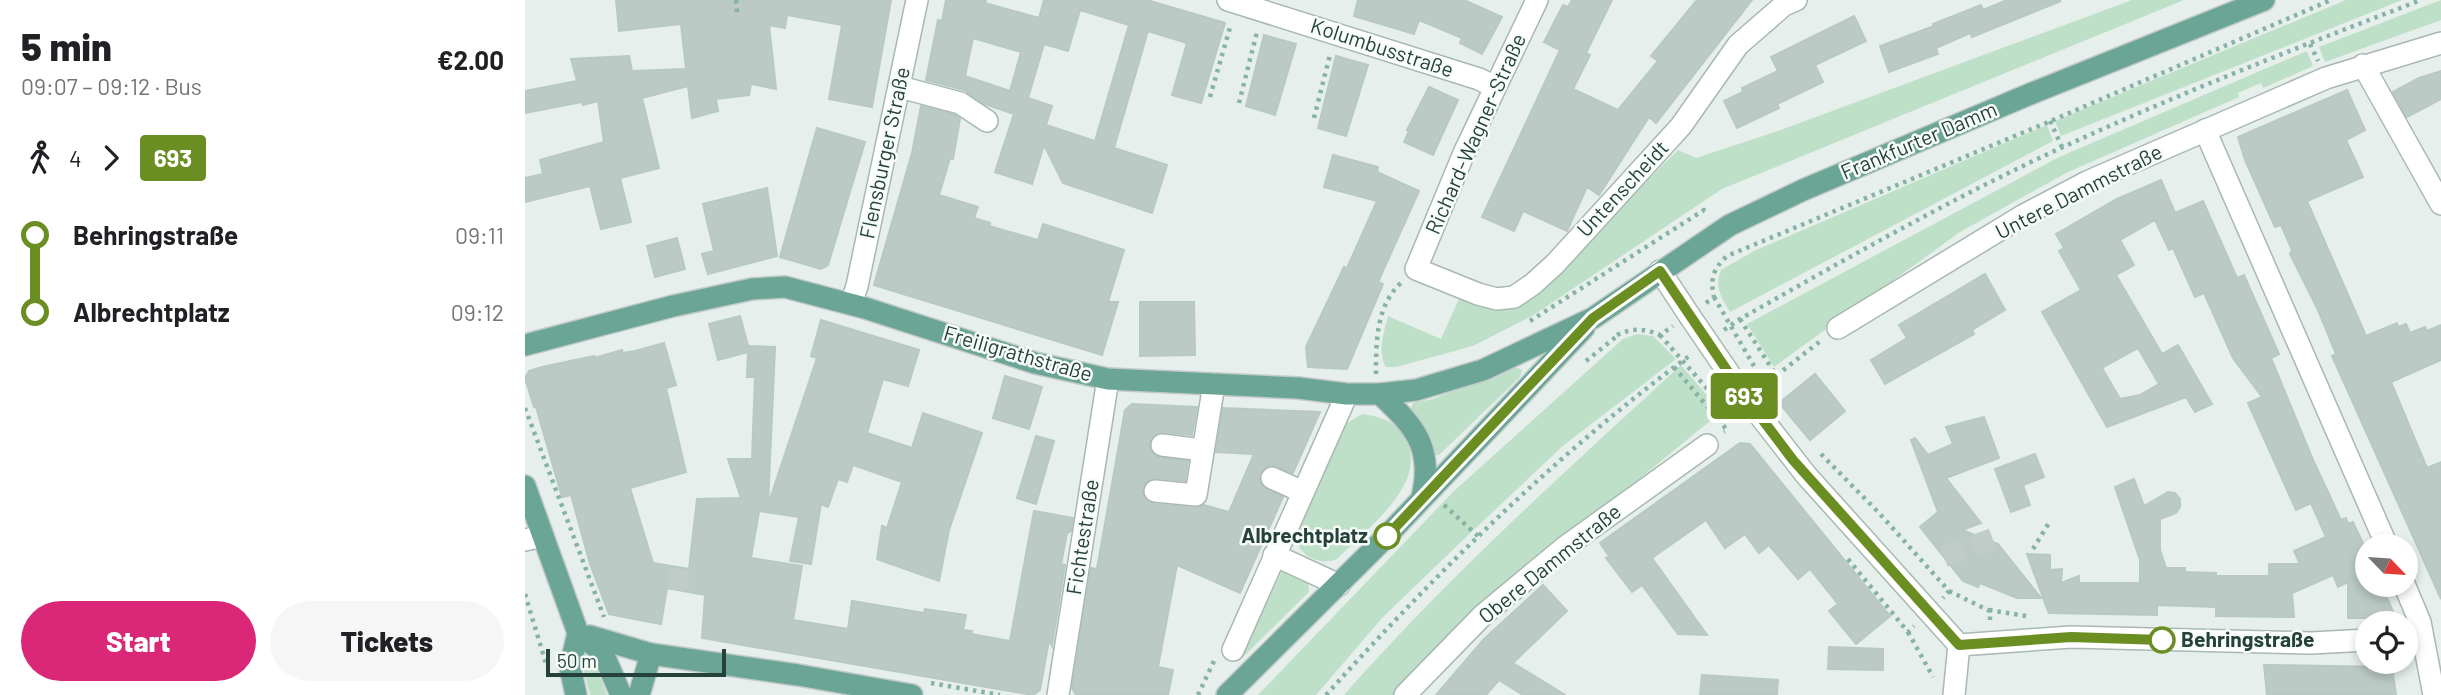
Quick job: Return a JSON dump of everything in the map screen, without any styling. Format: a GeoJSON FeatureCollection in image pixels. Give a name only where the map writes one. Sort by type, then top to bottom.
{"type":"FeatureCollection","features":[{"type":"Feature","properties":{"kind":"main road","name":"Frankfurter Damm"},"geometry":{"type":"LineString","coordinates":[[1593,318],[1730,225],[1816,185],[2029,94],[2263,0]]}},
{"type":"Feature","properties":{"kind":"main road","name":"Freiligrathstraße"},"geometry":{"type":"LineString","coordinates":[[525,345],[673,306],[752,289],[785,287],[851,304],[1035,363],[1108,379],[1298,388],[1347,394],[1378,384],[1416,390],[1483,370],[1593,318]]}},
{"type":"Feature","properties":{"kind":"main road"},"geometry":{"type":"LineString","coordinates":[[1227,695],[1431,499],[1593,318]]}},
{"type":"Feature","properties":{"kind":"main road"},"geometry":{"type":"LineString","coordinates":[[1378,384],[1408,420],[1418,437],[1431,499]]}},
{"type":"Feature","properties":{"kind":"main road"},"geometry":{"type":"LineString","coordinates":[[525,486],[534,538],[578,633],[604,653],[621,695]]}},
{"type":"Feature","properties":{"kind":"main road"},"geometry":{"type":"LineString","coordinates":[[578,633],[651,654],[912,695]]}},
{"type":"Feature","properties":{"kind":"main road"},"geometry":{"type":"LineString","coordinates":[[576,695],[570,667],[578,633]]}},
{"type":"Feature","properties":{"kind":"main road"},"geometry":{"type":"LineString","coordinates":[[639,695],[651,654]]}},
{"type":"Feature","properties":{"kind":"street","name":"Flensburger Straße"},"geometry":{"type":"LineString","coordinates":[[851,304],[857,286],[916,0]]}},
{"type":"Feature","properties":{"kind":"street","name":"Richard-Wagner-Straße"},"geometry":{"type":"LineString","coordinates":[[1416,270],[1464,153],[1537,0]]}},
{"type":"Feature","properties":{"kind":"street","name":"Untenscheidt"},"geometry":{"type":"LineString","coordinates":[[1416,270],[1497,299],[1514,297],[1524,290],[1555,264],[1681,126],[1738,45],[1784,5],[1795,0]]}},
{"type":"Feature","properties":{"kind":"street","name":"Kolumbusstraße"},"geometry":{"type":"LineString","coordinates":[[1233,1],[1479,79],[1495,87]]}},
{"type":"Feature","properties":{"kind":"street","name":"Untere Dammstraße"},"geometry":{"type":"LineString","coordinates":[[1838,328],[2024,215],[2087,182],[2326,78],[2441,43]]}},
{"type":"Feature","properties":{"kind":"street"},"geometry":{"type":"LineString","coordinates":[[2363,65],[2441,204]]}},
{"type":"Feature","properties":{"kind":"street"},"geometry":{"type":"LineString","coordinates":[[899,87],[960,103],[987,121]]}},
{"type":"Feature","properties":{"kind":"street"},"geometry":{"type":"LineString","coordinates":[[2205,130],[2382,534]]}},
{"type":"Feature","properties":{"kind":"street"},"geometry":{"type":"LineString","coordinates":[[1660,271],[1745,396],[1806,475],[1959,645]]}},
{"type":"Feature","properties":{"kind":"street","name":"Fichtestraße"},"geometry":{"type":"LineString","coordinates":[[1058,695],[1108,379]]}},
{"type":"Feature","properties":{"kind":"street"},"geometry":{"type":"LineString","coordinates":[[1155,491],[1196,495],[1214,384]]}},
{"type":"Feature","properties":{"kind":"street"},"geometry":{"type":"LineString","coordinates":[[1233,650],[1347,394]]}},
{"type":"Feature","properties":{"kind":"street"},"geometry":{"type":"LineString","coordinates":[[1162,445],[1203,450]]}},
{"type":"Feature","properties":{"kind":"street","name":"Obere Dammstraße"},"geometry":{"type":"LineString","coordinates":[[1405,695],[1483,615],[1565,547],[1707,445]]}},
{"type":"Feature","properties":{"kind":"street"},"geometry":{"type":"LineString","coordinates":[[1272,478],[1303,492]]}},
{"type":"Feature","properties":{"kind":"street"},"geometry":{"type":"LineString","coordinates":[[1274,555],[1339,585]]}},
{"type":"Feature","properties":{"kind":"street"},"geometry":{"type":"LineString","coordinates":[[2409,597],[2420,622],[2434,695]]}},
{"type":"Feature","properties":{"kind":"street"},"geometry":{"type":"LineString","coordinates":[[1959,645],[2071,637],[2311,643],[2355,641]]}},
{"type":"Feature","properties":{"kind":"street"},"geometry":{"type":"LineString","coordinates":[[1946,690],[1959,645]]}},
{"type":"Feature","properties":{"kind":"path"},"geometry":{"type":"LineString","coordinates":[[736,0],[737,12]]}},
{"type":"Feature","properties":{"kind":"path"},"geometry":{"type":"LineString","coordinates":[[1727,256],[2331,0]]}},
{"type":"Feature","properties":{"kind":"path"},"geometry":{"type":"LineString","coordinates":[[1210,97],[1233,1]]}},
{"type":"Feature","properties":{"kind":"path"},"geometry":{"type":"LineString","coordinates":[[1239,103],[1263,10]]}},
{"type":"Feature","properties":{"kind":"path"},"geometry":{"type":"LineString","coordinates":[[1314,118],[1335,34]]}},
{"type":"Feature","properties":{"kind":"path"},"geometry":{"type":"LineString","coordinates":[[2050,121],[2062,147]]}},
{"type":"Feature","properties":{"kind":"path"},"geometry":{"type":"LineString","coordinates":[[1528,321],[1705,210],[1717,234]]}},
{"type":"Feature","properties":{"kind":"path"},"geometry":{"type":"LineString","coordinates":[[1378,384],[1376,327],[1394,289],[1416,270]]}},
{"type":"Feature","properties":{"kind":"path"},"geometry":{"type":"LineString","coordinates":[[1714,297],[1761,378]]}},
{"type":"Feature","properties":{"kind":"path"},"geometry":{"type":"LineString","coordinates":[[1740,319],[1776,375]]}},
{"type":"Feature","properties":{"kind":"path"},"geometry":{"type":"LineString","coordinates":[[1745,396],[1838,328]]}},
{"type":"Feature","properties":{"kind":"path"},"geometry":{"type":"LineString","coordinates":[[1660,335],[1728,411],[1720,422],[1674,367]]}},
{"type":"Feature","properties":{"kind":"path"},"geometry":{"type":"LineString","coordinates":[[1378,384],[1389,373]]}},
{"type":"Feature","properties":{"kind":"path"},"geometry":{"type":"LineString","coordinates":[[1363,375],[1378,384]]}},
{"type":"Feature","properties":{"kind":"path"},"geometry":{"type":"LineString","coordinates":[[525,408],[607,624]]}},
{"type":"Feature","properties":{"kind":"path"},"geometry":{"type":"LineString","coordinates":[[1431,499],[1479,537]]}},
{"type":"Feature","properties":{"kind":"path"},"geometry":{"type":"LineString","coordinates":[[2032,549],[2049,523]]}},
{"type":"Feature","properties":{"kind":"path"},"geometry":{"type":"LineString","coordinates":[[525,594],[548,671]]}},
{"type":"Feature","properties":{"kind":"path"},"geometry":{"type":"LineString","coordinates":[[1908,632],[1946,690]]}},
{"type":"Feature","properties":{"kind":"green space"},"geometry":{"type":"Polygon","coordinates":[[[2132,0],[2184,0],[1722,189],[1532,316],[1473,346],[1396,367],[1386,367],[1383,361],[1383,335],[1388,316],[1441,339],[1459,299],[1492,307],[1525,301],[1678,150],[1696,158],[1778,131],[2132,0]]]}},
{"type":"Feature","properties":{"kind":"green space"},"geometry":{"type":"Polygon","coordinates":[[[2346,0],[2402,0],[2061,136],[2055,121],[2346,0]]]}},
{"type":"Feature","properties":{"kind":"green space"},"geometry":{"type":"Polygon","coordinates":[[[2441,0],[2441,20],[2325,62],[2319,47],[2441,0]]]}},
{"type":"Feature","properties":{"kind":"green space"},"geometry":{"type":"Polygon","coordinates":[[[2307,51],[2313,66],[2263,88],[2261,83],[2238,93],[2239,97],[2066,173],[1960,232],[1774,367],[1747,324],[2059,157],[2307,51]]]}},
{"type":"Feature","properties":{"kind":"green space"},"geometry":{"type":"Polygon","coordinates":[[[2047,125],[2053,141],[1730,312],[1724,302],[1718,287],[1721,270],[1754,251],[2047,125]]]}},
{"type":"Feature","properties":{"kind":"green space"},"geometry":{"type":"Polygon","coordinates":[[[1637,334],[1653,336],[1676,359],[1564,445],[1382,618],[1316,695],[1258,695],[1453,492],[1623,339],[1637,334]]]}},
{"type":"Feature","properties":{"kind":"green space"},"geometry":{"type":"Polygon","coordinates":[[[1681,365],[1721,412],[1627,489],[1559,540],[1410,676],[1393,695],[1344,695],[1383,651],[1466,567],[1681,365]]]}},
{"type":"Feature","properties":{"kind":"green space"},"geometry":{"type":"Polygon","coordinates":[[[1515,367],[1522,370],[1520,377],[1439,455],[1434,455],[1426,431],[1411,409],[1413,403],[1433,399],[1515,367]]]}},
{"type":"Feature","properties":{"kind":"green space","name":"Albrechtplatz"},"geometry":{"type":"Polygon","coordinates":[[[1362,414],[1384,419],[1400,431],[1408,445],[1411,461],[1408,477],[1389,507],[1337,559],[1317,560],[1305,554],[1296,537],[1347,423],[1362,414]]]}},
{"type":"Feature","properties":{"kind":"green space"},"geometry":{"type":"Polygon","coordinates":[[[1282,571],[1308,581],[1309,592],[1240,660],[1282,571]]]}},
{"type":"Feature","properties":{"kind":"green space"},"geometry":{"type":"Polygon","coordinates":[[[585,653],[592,657],[607,695],[590,695],[582,663],[582,655],[585,653]]]}},
{"type":"Feature","properties":{"kind":"building"},"geometry":{"type":"Polygon","coordinates":[[[616,0],[891,0],[872,107],[829,99],[842,25],[787,15],[785,28],[769,25],[776,89],[751,84],[749,95],[716,99],[718,111],[692,118],[688,86],[642,98],[659,168],[620,178],[631,222],[601,229],[590,186],[525,202],[525,178],[543,174],[540,160],[604,142],[598,101],[525,113],[525,91],[577,81],[571,59],[629,56],[632,71],[686,69],[681,24],[619,31],[616,0]]]}},
{"type":"Feature","properties":{"kind":"building"},"geometry":{"type":"Polygon","coordinates":[[[946,0],[986,0],[985,3],[1039,18],[1044,0],[1147,0],[1225,23],[1201,103],[1172,95],[1187,43],[1148,31],[1114,148],[1167,165],[1152,213],[1063,183],[1044,145],[1032,184],[995,172],[1014,114],[985,104],[964,90],[926,80],[938,20],[942,21],[946,0]],[[1080,10],[1068,51],[1044,44],[1028,98],[1052,106],[1046,125],[1095,141],[1129,25],[1080,10]],[[973,38],[965,76],[1010,91],[1021,52],[973,38]]]}},
{"type":"Feature","properties":{"kind":"building"},"geometry":{"type":"Polygon","coordinates":[[[1358,0],[1464,0],[1502,17],[1482,54],[1460,43],[1462,38],[1419,20],[1414,34],[1354,16],[1358,0]]]}},
{"type":"Feature","properties":{"kind":"building"},"geometry":{"type":"Polygon","coordinates":[[[1572,0],[1612,0],[1586,53],[1590,55],[1573,89],[1618,110],[1658,61],[1651,56],[1697,0],[1752,0],[1656,123],[1649,117],[1599,195],[1587,187],[1567,231],[1523,211],[1514,231],[1482,217],[1560,50],[1544,42],[1563,5],[1568,7],[1572,0]]]}},
{"type":"Feature","properties":{"kind":"building"},"geometry":{"type":"Polygon","coordinates":[[[2007,0],[2061,1],[1972,37],[1970,33],[1936,48],[1938,54],[1889,72],[1880,46],[1981,5],[1983,10],[2007,0]]]}},
{"type":"Feature","properties":{"kind":"building"},"geometry":{"type":"Polygon","coordinates":[[[1854,16],[1866,41],[1815,65],[1823,82],[1777,104],[1779,108],[1737,128],[1724,101],[1743,92],[1742,88],[1778,71],[1771,57],[1854,16]]]}},
{"type":"Feature","properties":{"kind":"building"},"geometry":{"type":"Polygon","coordinates":[[[1264,35],[1296,44],[1275,115],[1246,106],[1264,35]]]}},
{"type":"Feature","properties":{"kind":"building"},"geometry":{"type":"Polygon","coordinates":[[[1336,56],[1368,65],[1346,136],[1318,128],[1336,56]]]}},
{"type":"Feature","properties":{"kind":"building"},"geometry":{"type":"Polygon","coordinates":[[[2441,71],[2441,99],[2407,117],[2393,92],[2419,78],[2441,71]]]}},
{"type":"Feature","properties":{"kind":"building"},"geometry":{"type":"Polygon","coordinates":[[[1429,87],[1458,100],[1433,155],[1404,142],[1409,131],[1407,130],[1429,87]]]}},
{"type":"Feature","properties":{"kind":"building"},"geometry":{"type":"Polygon","coordinates":[[[2347,90],[2365,130],[2346,140],[2363,177],[2307,201],[2366,336],[2397,323],[2398,327],[2406,324],[2410,333],[2425,327],[2427,331],[2441,325],[2441,360],[2391,382],[2427,468],[2441,462],[2441,599],[2419,550],[2419,534],[2412,534],[2332,356],[2336,354],[2290,254],[2292,250],[2281,225],[2275,227],[2245,160],[2238,137],[2347,90]]]}},
{"type":"Feature","properties":{"kind":"building"},"geometry":{"type":"Polygon","coordinates":[[[921,106],[955,115],[960,119],[953,159],[950,158],[939,195],[978,207],[974,218],[990,223],[989,226],[1038,240],[1043,224],[1124,250],[1108,302],[1118,302],[1102,355],[874,285],[912,153],[921,106]]]}},
{"type":"Feature","properties":{"kind":"building"},"geometry":{"type":"Polygon","coordinates":[[[817,128],[865,142],[828,265],[821,269],[780,257],[817,128]]]}},
{"type":"Feature","properties":{"kind":"building"},"geometry":{"type":"Polygon","coordinates":[[[1333,155],[1378,167],[1377,172],[1419,191],[1378,282],[1383,284],[1347,369],[1308,367],[1306,347],[1344,267],[1347,268],[1377,201],[1324,187],[1333,155]]]}},
{"type":"Feature","properties":{"kind":"building"},"geometry":{"type":"Polygon","coordinates":[[[2161,180],[2175,213],[2203,201],[2237,278],[2244,275],[2279,354],[2271,358],[2341,520],[2346,518],[2348,524],[2353,522],[2359,534],[2355,534],[2355,597],[2387,597],[2393,611],[2355,611],[2355,618],[2348,618],[2348,582],[2338,587],[2333,575],[2292,593],[2294,617],[2216,616],[2216,607],[2157,605],[2157,615],[2049,613],[2027,554],[2050,555],[2050,570],[2062,569],[2061,583],[2079,576],[2079,583],[2140,583],[2140,560],[2115,487],[2134,479],[2144,506],[2168,492],[2175,493],[2180,499],[2180,507],[2176,513],[2160,519],[2160,550],[2166,568],[2185,568],[2185,572],[2216,573],[2216,576],[2269,576],[2269,564],[2300,564],[2294,551],[2326,537],[2311,503],[2296,510],[2248,403],[2262,397],[2233,358],[2204,293],[2195,297],[2173,248],[2169,250],[2155,220],[2120,240],[2134,265],[2116,275],[2162,354],[2178,345],[2212,404],[2195,412],[2186,397],[2107,427],[2042,312],[2081,290],[2059,251],[2064,248],[2056,234],[2117,199],[2161,180]],[[2138,348],[2102,368],[2120,399],[2140,395],[2159,384],[2138,348]]]}},
{"type":"Feature","properties":{"kind":"building"},"geometry":{"type":"Polygon","coordinates":[[[767,188],[777,256],[708,274],[702,254],[714,251],[703,204],[767,188]]]}},
{"type":"Feature","properties":{"kind":"building"},"geometry":{"type":"Polygon","coordinates":[[[677,238],[685,269],[655,277],[647,246],[677,238]]]}},
{"type":"Feature","properties":{"kind":"building"},"geometry":{"type":"Polygon","coordinates":[[[1985,274],[2005,310],[1972,330],[1974,334],[1885,384],[1871,360],[1907,338],[1899,325],[1985,274]]]}},
{"type":"Feature","properties":{"kind":"building"},"geometry":{"type":"Polygon","coordinates":[[[1140,302],[1194,302],[1195,355],[1140,356],[1140,302]]]}},
{"type":"Feature","properties":{"kind":"building"},"geometry":{"type":"Polygon","coordinates":[[[740,316],[749,349],[749,346],[775,347],[768,505],[817,358],[811,356],[821,320],[919,350],[908,386],[883,379],[867,433],[912,448],[923,413],[982,433],[949,530],[939,581],[877,559],[882,526],[887,528],[902,482],[853,465],[847,482],[838,479],[828,507],[821,504],[811,564],[790,561],[799,517],[759,511],[751,558],[802,566],[793,620],[848,629],[852,601],[924,613],[925,609],[966,615],[963,630],[1010,641],[1034,511],[1073,518],[1061,564],[1065,565],[1052,646],[1049,640],[1040,690],[1033,695],[702,638],[705,595],[667,588],[661,624],[609,614],[590,564],[571,495],[562,497],[525,378],[529,371],[542,367],[622,350],[623,353],[635,351],[664,343],[676,385],[666,388],[686,472],[630,488],[653,563],[689,569],[697,499],[741,498],[728,459],[752,459],[755,377],[747,377],[748,352],[718,360],[709,324],[740,316]]]}},
{"type":"Feature","properties":{"kind":"building"},"geometry":{"type":"Polygon","coordinates":[[[1815,374],[1845,411],[1810,440],[1779,403],[1815,374]]]}},
{"type":"Feature","properties":{"kind":"building"},"geometry":{"type":"Polygon","coordinates":[[[1005,376],[1042,387],[1029,429],[993,418],[1005,376]]]}},
{"type":"Feature","properties":{"kind":"building"},"geometry":{"type":"Polygon","coordinates":[[[1132,404],[1197,407],[1192,435],[1163,432],[1151,438],[1150,449],[1155,456],[1188,461],[1185,481],[1156,478],[1145,483],[1142,490],[1147,501],[1195,508],[1204,505],[1229,512],[1254,454],[1216,452],[1223,408],[1320,412],[1293,473],[1271,465],[1260,473],[1262,486],[1283,497],[1240,593],[1177,565],[1158,667],[1173,670],[1168,695],[1076,695],[1072,688],[1091,568],[1097,569],[1125,410],[1132,404]]]}},
{"type":"Feature","properties":{"kind":"building"},"geometry":{"type":"Polygon","coordinates":[[[1984,417],[1999,458],[1946,478],[1981,523],[1962,530],[1998,544],[2041,598],[2017,598],[1980,583],[1978,587],[1963,581],[1920,527],[1938,512],[1911,440],[1915,438],[1928,455],[1953,444],[1946,427],[1984,417]]]}},
{"type":"Feature","properties":{"kind":"building"},"geometry":{"type":"Polygon","coordinates":[[[1036,436],[1054,441],[1036,504],[1017,498],[1036,436]]]}},
{"type":"Feature","properties":{"kind":"building"},"geometry":{"type":"Polygon","coordinates":[[[1740,443],[1750,444],[1890,616],[1856,644],[1829,611],[1838,604],[1810,569],[1798,579],[1769,545],[1759,553],[1745,534],[1725,548],[1706,520],[1652,558],[1707,635],[1678,634],[1642,585],[1632,592],[1606,558],[1609,556],[1600,543],[1740,443]]]}},
{"type":"Feature","properties":{"kind":"building"},"geometry":{"type":"Polygon","coordinates":[[[2035,454],[2044,477],[2023,485],[2030,505],[2011,512],[1995,469],[2035,454]]]}},
{"type":"Feature","properties":{"kind":"building"},"geometry":{"type":"Polygon","coordinates":[[[1543,585],[1567,611],[1513,663],[1565,695],[1523,695],[1499,680],[1486,695],[1436,695],[1484,639],[1543,585]]]}},
{"type":"Feature","properties":{"kind":"building"},"geometry":{"type":"Polygon","coordinates":[[[1829,647],[1883,649],[1883,670],[1828,669],[1829,647]]]}},
{"type":"Feature","properties":{"kind":"building"},"geometry":{"type":"Polygon","coordinates":[[[2264,665],[2355,666],[2355,674],[2393,674],[2396,695],[2267,695],[2264,665]]]}},
{"type":"Feature","properties":{"kind":"building"},"geometry":{"type":"Polygon","coordinates":[[[1702,675],[1778,680],[1777,695],[1700,695],[1702,675]]]}},
{"type":"Feature","properties":{"kind":"tunnel"},"geometry":{"type":"LineString","coordinates":[[1944,557],[1994,538]]}},
{"type":"Feature","properties":{"kind":"tunnel"},"geometry":{"type":"LineString","coordinates":[[678,590],[679,568]]}},
{"type":"Feature","properties":{"kind":"bus line","name":"693"},"geometry":{"type":"LineString","coordinates":[[1387,536],[1593,318],[1660,271],[1743,394],[1793,460],[1959,645],[2071,637],[2162,640]]}},
{"type":"Feature","properties":{"kind":"place","name":"Albrechtplatz"},"geometry":{"type":"Point","coordinates":[1387,536]}},
{"type":"Feature","properties":{"kind":"place","name":"Behringstraße"},"geometry":{"type":"Point","coordinates":[2162,640]}}]}
